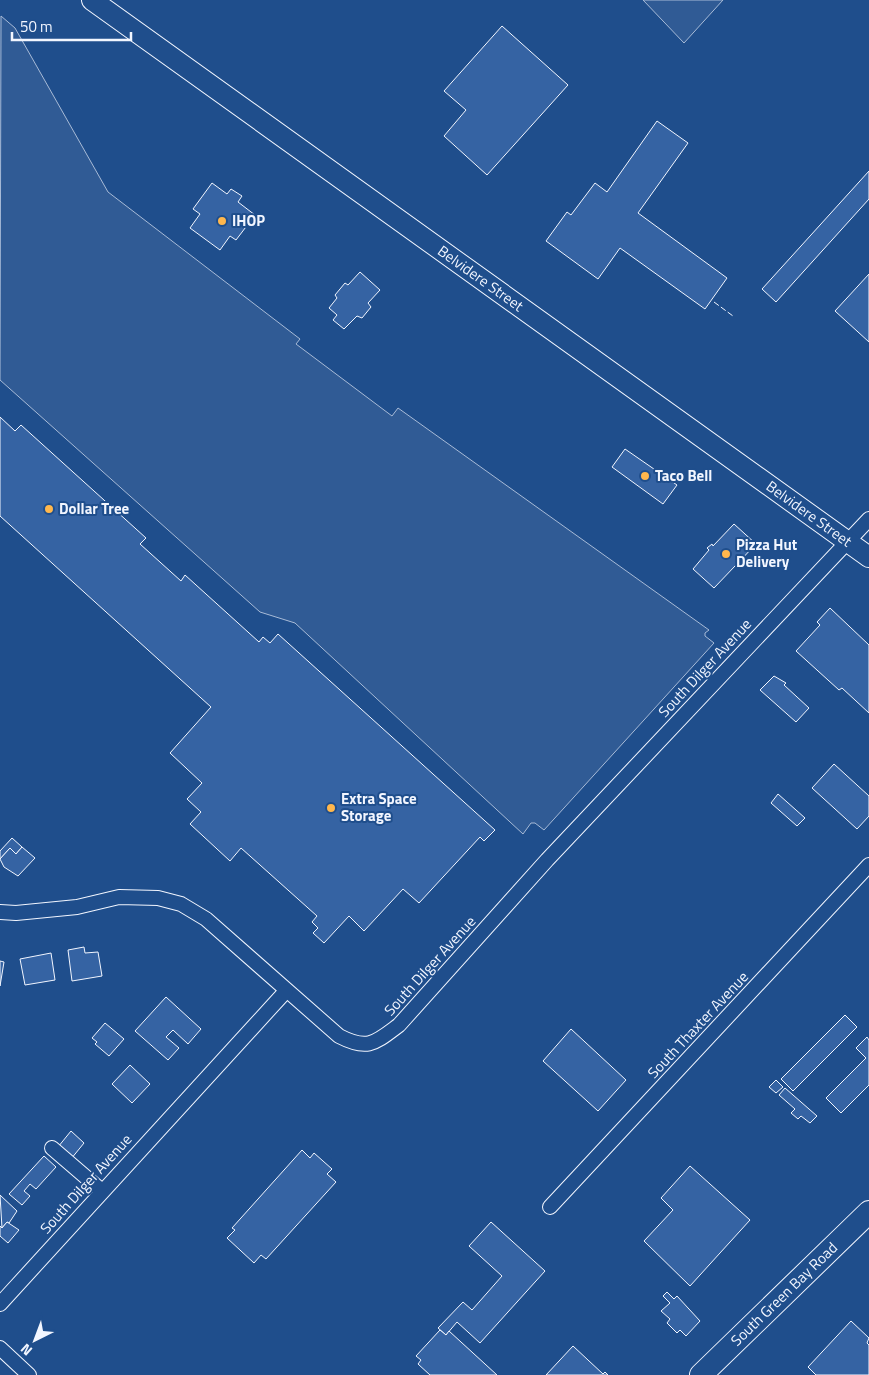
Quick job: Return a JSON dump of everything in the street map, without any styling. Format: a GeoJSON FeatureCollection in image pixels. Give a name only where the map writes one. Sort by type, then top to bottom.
{"type":"FeatureCollection","features":[{"type":"Feature","properties":{"kind":"main road","name":"Belvidere Street"},"geometry":{"type":"LineString","coordinates":[[92,0],[869,557]]}},
{"type":"Feature","properties":{"kind":"main road","name":"South Green Bay Road"},"geometry":{"type":"LineString","coordinates":[[701,1375],[869,1212]]}},
{"type":"Feature","properties":{"kind":"street","name":"South Dilger Avenue"},"geometry":{"type":"LineString","coordinates":[[0,1304],[286,991],[324,1025],[355,1044],[368,1045],[399,1025],[554,853],[869,519]]}},
{"type":"Feature","properties":{"kind":"street","name":"South Thaxter Avenue"},"geometry":{"type":"LineString","coordinates":[[550,1207],[869,865]]}},
{"type":"Feature","properties":{"kind":"street"},"geometry":{"type":"LineString","coordinates":[[0,912],[16,913],[77,907],[119,897],[158,898],[173,902],[206,919],[286,991]]}},
{"type":"Feature","properties":{"kind":"street"},"geometry":{"type":"LineString","coordinates":[[52,1148],[102,1191]]}},
{"type":"Feature","properties":{"kind":"street"},"geometry":{"type":"LineString","coordinates":[[0,1348],[29,1375]]}},
{"type":"Feature","properties":{"kind":"shaded area"},"geometry":{"type":"Polygon","coordinates":[[[643,0],[723,0],[684,43],[643,0]]]}},
{"type":"Feature","properties":{"kind":"shaded area"},"geometry":{"type":"Polygon","coordinates":[[[1,16],[15,28],[108,192],[300,339],[296,344],[392,416],[398,408],[709,630],[705,633],[705,636],[714,643],[544,830],[535,823],[531,823],[523,834],[295,623],[260,612],[0,380],[1,16]]]}},
{"type":"Feature","properties":{"kind":"building"},"geometry":{"type":"Polygon","coordinates":[[[502,26],[568,85],[487,175],[444,136],[466,110],[444,91],[502,26]]]}},
{"type":"Feature","properties":{"kind":"building"},"geometry":{"type":"Polygon","coordinates":[[[657,121],[688,143],[638,213],[727,278],[705,309],[620,248],[598,279],[546,241],[567,212],[571,215],[595,183],[607,192],[657,121]]]}},
{"type":"Feature","properties":{"kind":"building"},"geometry":{"type":"Polygon","coordinates":[[[869,171],[869,199],[776,302],[762,289],[869,171]]]}},
{"type":"Feature","properties":{"kind":"building","name":"IHOP"},"geometry":{"type":"Polygon","coordinates":[[[212,183],[227,194],[231,189],[242,196],[238,202],[255,215],[236,240],[230,236],[220,250],[190,228],[200,214],[193,209],[212,183]]]}},
{"type":"Feature","properties":{"kind":"building"},"geometry":{"type":"Polygon","coordinates":[[[360,272],[380,290],[368,303],[371,307],[362,318],[357,316],[344,329],[333,320],[337,315],[329,308],[337,298],[335,295],[345,283],[348,285],[360,272]]]}},
{"type":"Feature","properties":{"kind":"building"},"geometry":{"type":"Polygon","coordinates":[[[869,274],[869,342],[835,311],[869,274]]]}},
{"type":"Feature","properties":{"kind":"building"},"geometry":{"type":"Polygon","coordinates":[[[0,417],[15,431],[21,425],[146,538],[140,544],[181,581],[185,575],[259,642],[263,637],[270,643],[278,634],[495,830],[484,841],[480,837],[419,903],[403,889],[364,931],[349,916],[324,943],[313,933],[318,928],[312,922],[317,916],[241,848],[230,861],[190,824],[201,812],[187,799],[202,783],[170,753],[211,707],[0,516],[0,417]]]}},
{"type":"Feature","properties":{"kind":"building","name":"Taco Bell"},"geometry":{"type":"Polygon","coordinates":[[[625,449],[677,485],[663,504],[612,467],[625,449]]]}},
{"type":"Feature","properties":{"kind":"building","name":"Pizza Hut Delivery"},"geometry":{"type":"Polygon","coordinates":[[[734,524],[756,544],[714,588],[693,569],[709,550],[707,548],[712,544],[713,546],[734,524]]]}},
{"type":"Feature","properties":{"kind":"building"},"geometry":{"type":"Polygon","coordinates":[[[830,608],[869,645],[869,713],[842,688],[839,690],[796,651],[820,625],[817,622],[830,608]]]}},
{"type":"Feature","properties":{"kind":"building"},"geometry":{"type":"Polygon","coordinates":[[[774,676],[786,683],[784,685],[809,708],[796,722],[760,690],[774,676]]]}},
{"type":"Feature","properties":{"kind":"building"},"geometry":{"type":"Polygon","coordinates":[[[834,764],[869,796],[869,816],[857,829],[812,788],[834,764]]]}},
{"type":"Feature","properties":{"kind":"building"},"geometry":{"type":"Polygon","coordinates":[[[778,794],[805,818],[797,826],[771,803],[778,794]]]}},
{"type":"Feature","properties":{"kind":"building"},"geometry":{"type":"Polygon","coordinates":[[[12,838],[22,847],[16,854],[10,848],[0,859],[0,851],[12,838]]]}},
{"type":"Feature","properties":{"kind":"building"},"geometry":{"type":"Polygon","coordinates":[[[22,847],[35,858],[18,876],[4,867],[0,859],[10,848],[16,854],[22,847]]]}},
{"type":"Feature","properties":{"kind":"building"},"geometry":{"type":"Polygon","coordinates":[[[84,947],[85,953],[98,952],[102,976],[72,981],[68,950],[84,947]]]}},
{"type":"Feature","properties":{"kind":"building"},"geometry":{"type":"Polygon","coordinates":[[[51,953],[55,980],[25,985],[20,959],[51,953]]]}},
{"type":"Feature","properties":{"kind":"building"},"geometry":{"type":"Polygon","coordinates":[[[0,961],[4,962],[0,986],[0,961]]]}},
{"type":"Feature","properties":{"kind":"building"},"geometry":{"type":"Polygon","coordinates":[[[166,997],[201,1029],[188,1044],[173,1030],[166,1037],[179,1048],[168,1060],[135,1031],[166,997]]]}},
{"type":"Feature","properties":{"kind":"building"},"geometry":{"type":"Polygon","coordinates":[[[845,1015],[857,1027],[793,1091],[781,1079],[845,1015]]]}},
{"type":"Feature","properties":{"kind":"building"},"geometry":{"type":"Polygon","coordinates":[[[105,1023],[124,1039],[109,1056],[95,1044],[97,1042],[92,1038],[105,1023]]]}},
{"type":"Feature","properties":{"kind":"building"},"geometry":{"type":"Polygon","coordinates":[[[571,1029],[626,1080],[598,1111],[543,1061],[571,1029]]]}},
{"type":"Feature","properties":{"kind":"building"},"geometry":{"type":"Polygon","coordinates":[[[867,1037],[869,1040],[869,1085],[841,1113],[826,1098],[866,1058],[856,1048],[867,1037]]]}},
{"type":"Feature","properties":{"kind":"building"},"geometry":{"type":"Polygon","coordinates":[[[130,1065],[150,1084],[132,1103],[112,1084],[130,1065]]]}},
{"type":"Feature","properties":{"kind":"building"},"geometry":{"type":"Polygon","coordinates":[[[776,1080],[783,1087],[776,1093],[769,1087],[776,1080]]]}},
{"type":"Feature","properties":{"kind":"building"},"geometry":{"type":"Polygon","coordinates":[[[785,1088],[817,1116],[810,1123],[801,1116],[798,1119],[791,1113],[795,1109],[779,1095],[785,1088]]]}},
{"type":"Feature","properties":{"kind":"building"},"geometry":{"type":"Polygon","coordinates":[[[71,1131],[84,1143],[71,1159],[58,1147],[71,1131]]]}},
{"type":"Feature","properties":{"kind":"building"},"geometry":{"type":"Polygon","coordinates":[[[302,1150],[310,1158],[314,1153],[332,1169],[327,1174],[336,1182],[266,1259],[261,1255],[254,1263],[227,1238],[235,1230],[232,1228],[302,1150]]]}},
{"type":"Feature","properties":{"kind":"building"},"geometry":{"type":"Polygon","coordinates":[[[44,1156],[56,1167],[36,1189],[30,1184],[24,1191],[30,1196],[22,1205],[9,1194],[44,1156]]]}},
{"type":"Feature","properties":{"kind":"building"},"geometry":{"type":"Polygon","coordinates":[[[690,1166],[750,1220],[690,1286],[644,1241],[673,1210],[661,1198],[690,1166]]]}},
{"type":"Feature","properties":{"kind":"building"},"geometry":{"type":"Polygon","coordinates":[[[0,1195],[17,1211],[9,1223],[7,1222],[2,1228],[0,1195]]]}},
{"type":"Feature","properties":{"kind":"building"},"geometry":{"type":"Polygon","coordinates":[[[7,1222],[19,1230],[8,1243],[0,1236],[0,1226],[2,1228],[7,1222]]]}},
{"type":"Feature","properties":{"kind":"building"},"geometry":{"type":"Polygon","coordinates":[[[491,1222],[545,1271],[480,1343],[457,1322],[446,1335],[438,1328],[463,1302],[472,1310],[502,1276],[469,1246],[491,1222]]]}},
{"type":"Feature","properties":{"kind":"building"},"geometry":{"type":"Polygon","coordinates":[[[667,1292],[674,1299],[677,1296],[700,1321],[686,1336],[680,1330],[677,1333],[667,1323],[670,1319],[661,1311],[670,1303],[663,1296],[667,1292]]]}},
{"type":"Feature","properties":{"kind":"building"},"geometry":{"type":"Polygon","coordinates":[[[851,1321],[869,1338],[867,1343],[869,1345],[869,1375],[816,1375],[808,1367],[851,1321]]]}},
{"type":"Feature","properties":{"kind":"building"},"geometry":{"type":"Polygon","coordinates":[[[440,1330],[446,1335],[449,1331],[497,1375],[430,1375],[418,1364],[421,1360],[416,1356],[440,1330]]]}},
{"type":"Feature","properties":{"kind":"building"},"geometry":{"type":"Polygon","coordinates":[[[573,1346],[603,1374],[605,1372],[608,1375],[546,1375],[573,1346]]]}},
{"type":"Feature","properties":{"kind":"fence"},"geometry":{"type":"LineString","coordinates":[[714,302],[733,316]]}},
{"type":"Feature","properties":{"kind":"place","name":"IHOP"},"geometry":{"type":"Point","coordinates":[222,221]}},
{"type":"Feature","properties":{"kind":"place","name":"Taco Bell"},"geometry":{"type":"Point","coordinates":[645,476]}},
{"type":"Feature","properties":{"kind":"place","name":"Dollar Tree"},"geometry":{"type":"Point","coordinates":[49,509]}},
{"type":"Feature","properties":{"kind":"place","name":"Pizza Hut Delivery"},"geometry":{"type":"Point","coordinates":[726,554]}},
{"type":"Feature","properties":{"kind":"place","name":"Extra Space Storage"},"geometry":{"type":"Point","coordinates":[331,808]}}]}
